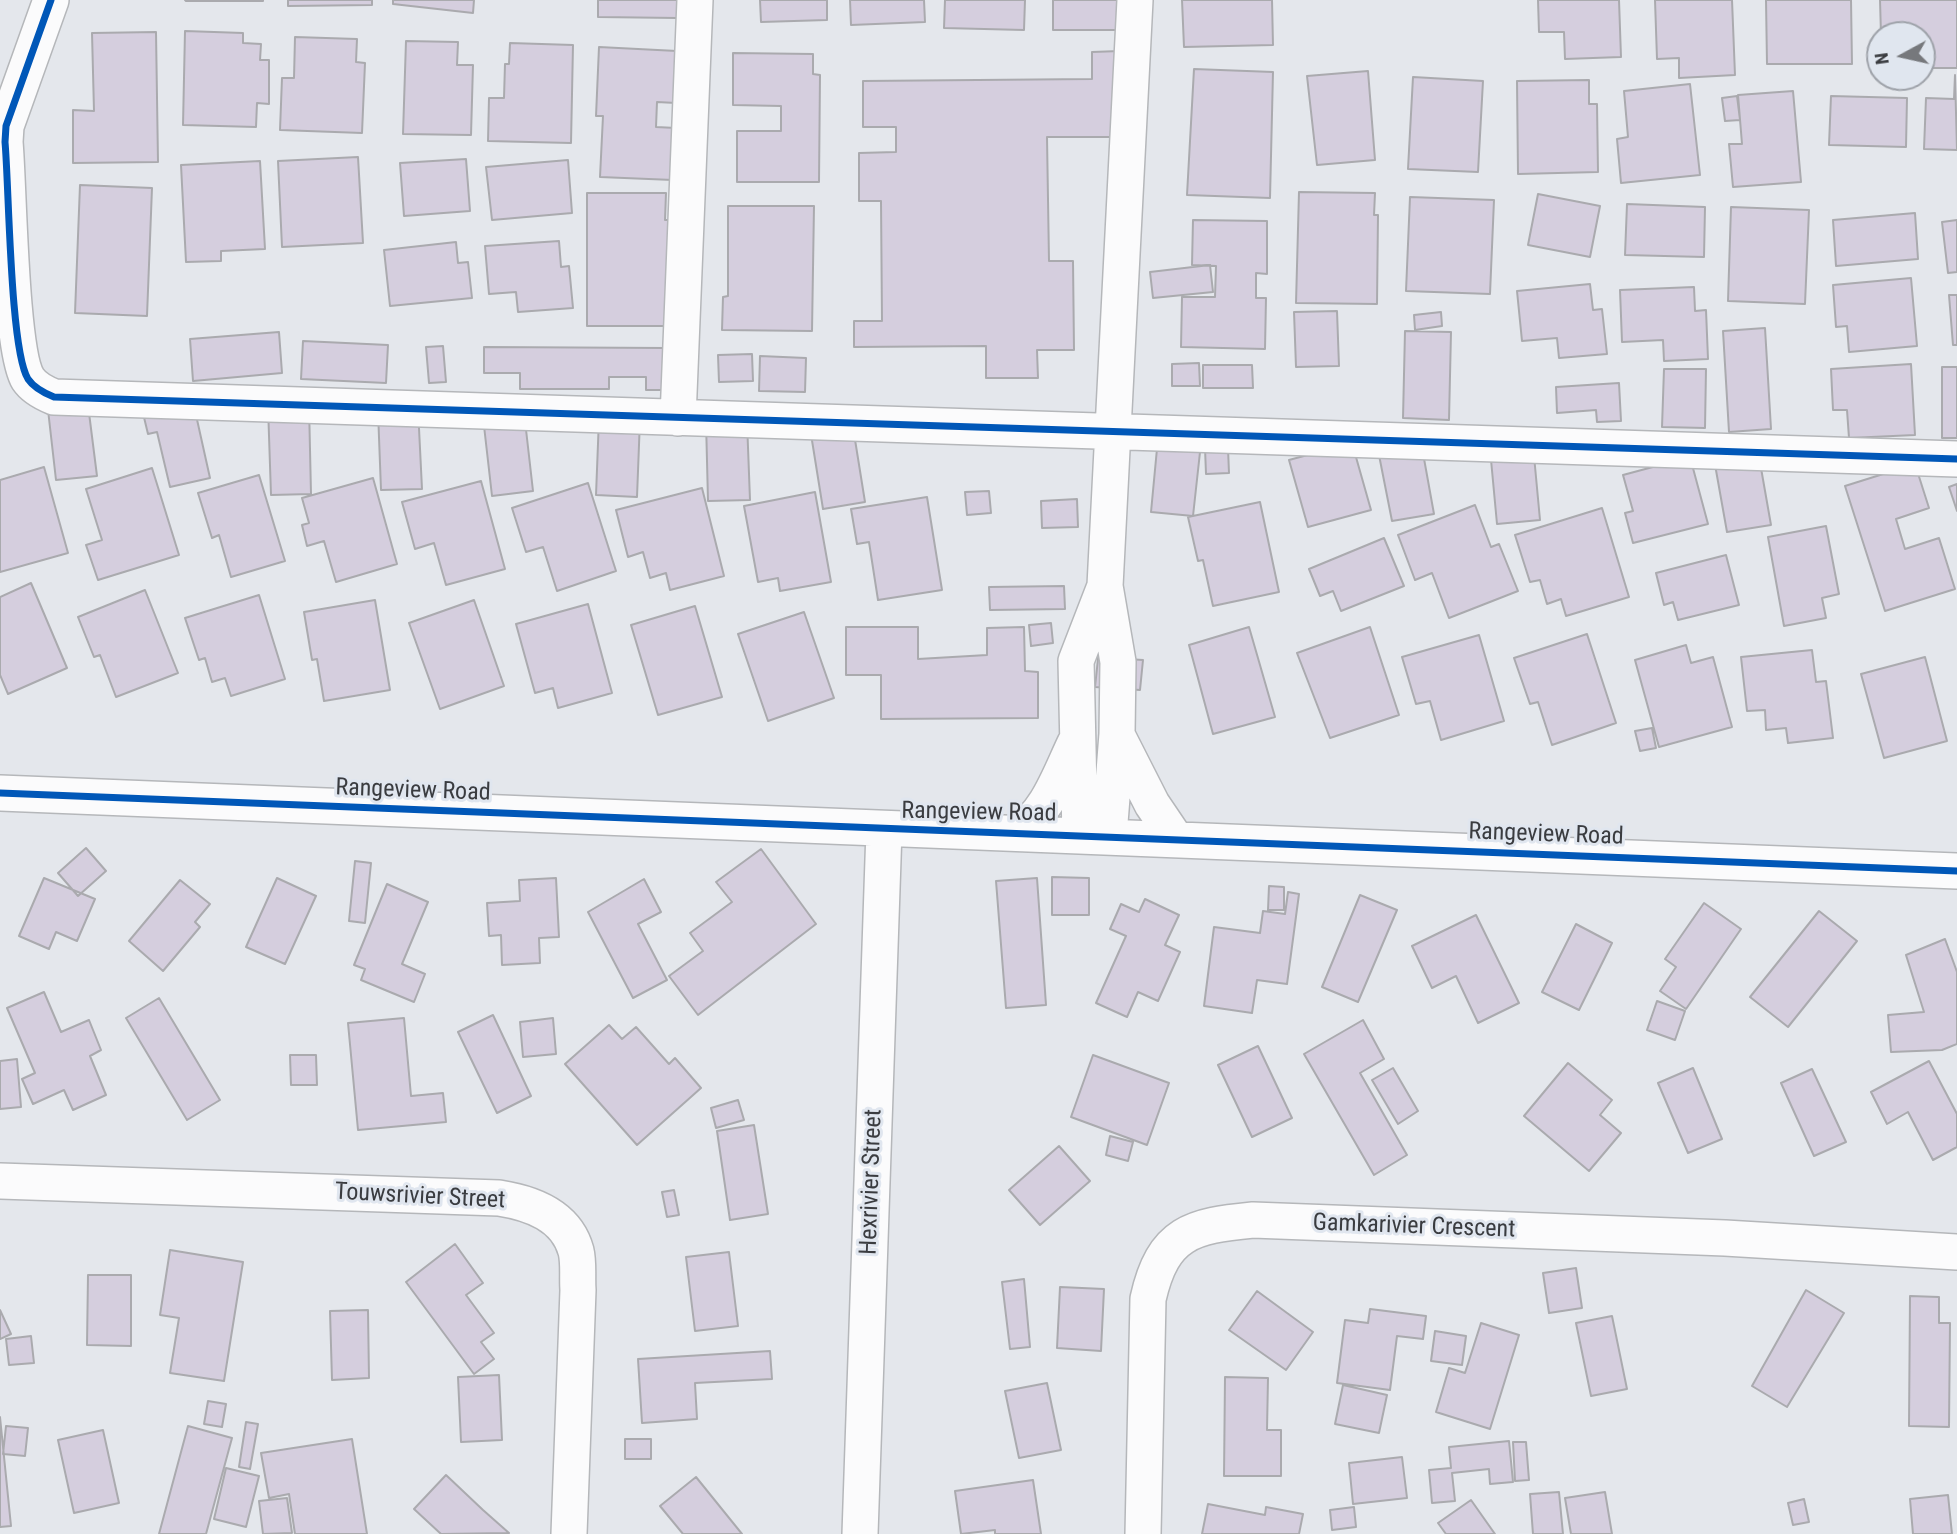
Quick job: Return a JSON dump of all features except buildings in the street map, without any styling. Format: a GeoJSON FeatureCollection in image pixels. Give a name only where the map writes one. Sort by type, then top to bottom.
{"type":"FeatureCollection","features":[{"type":"Feature","properties":{"kind":"street"},"geometry":{"type":"LineString","coordinates":[[51,0],[6,126],[5,142],[17,323],[23,368],[27,378],[42,393],[77,400],[1957,458]]}},
{"type":"Feature","properties":{"kind":"street"},"geometry":{"type":"LineString","coordinates":[[678,418],[695,0]]}},
{"type":"Feature","properties":{"kind":"street"},"geometry":{"type":"LineString","coordinates":[[1095,835],[1117,734],[1118,662],[1105,586],[1135,0]]}},
{"type":"Feature","properties":{"kind":"street"},"geometry":{"type":"LineString","coordinates":[[1095,835],[1077,737],[1076,661],[1105,586]]}},
{"type":"Feature","properties":{"kind":"street"},"geometry":{"type":"LineString","coordinates":[[1077,737],[1117,734]]}},
{"type":"Feature","properties":{"kind":"street"},"geometry":{"type":"LineString","coordinates":[[1117,734],[1152,804],[1175,838]]}},
{"type":"Feature","properties":{"kind":"street"},"geometry":{"type":"LineString","coordinates":[[1016,833],[1029,826],[1050,796],[1077,737]]}},
{"type":"Feature","properties":{"kind":"street","name":"Rangeview Road"},"geometry":{"type":"LineString","coordinates":[[0,793],[1957,871]]}},
{"type":"Feature","properties":{"kind":"street","name":"Hexrivier Street"},"geometry":{"type":"LineString","coordinates":[[860,1534],[884,830]]}},
{"type":"Feature","properties":{"kind":"street","name":"Touwsrivier Street"},"geometry":{"type":"LineString","coordinates":[[0,1181],[499,1198],[526,1202],[545,1210],[564,1229],[576,1251],[578,1290],[569,1534]]}},
{"type":"Feature","properties":{"kind":"street","name":"Gamkarivier Crescent"},"geometry":{"type":"LineString","coordinates":[[1143,1534],[1148,1299],[1160,1263],[1174,1244],[1188,1233],[1208,1224],[1253,1220],[1711,1237],[1957,1252]]}},
{"type":"Feature","properties":{"kind":"cycle path"},"geometry":{"type":"LineString","coordinates":[[51,0],[6,126],[5,142],[17,336],[28,379],[40,390],[54,397],[1957,459]]}},
{"type":"Feature","properties":{"kind":"cycle path"},"geometry":{"type":"LineString","coordinates":[[0,793],[1957,871]]}}]}
